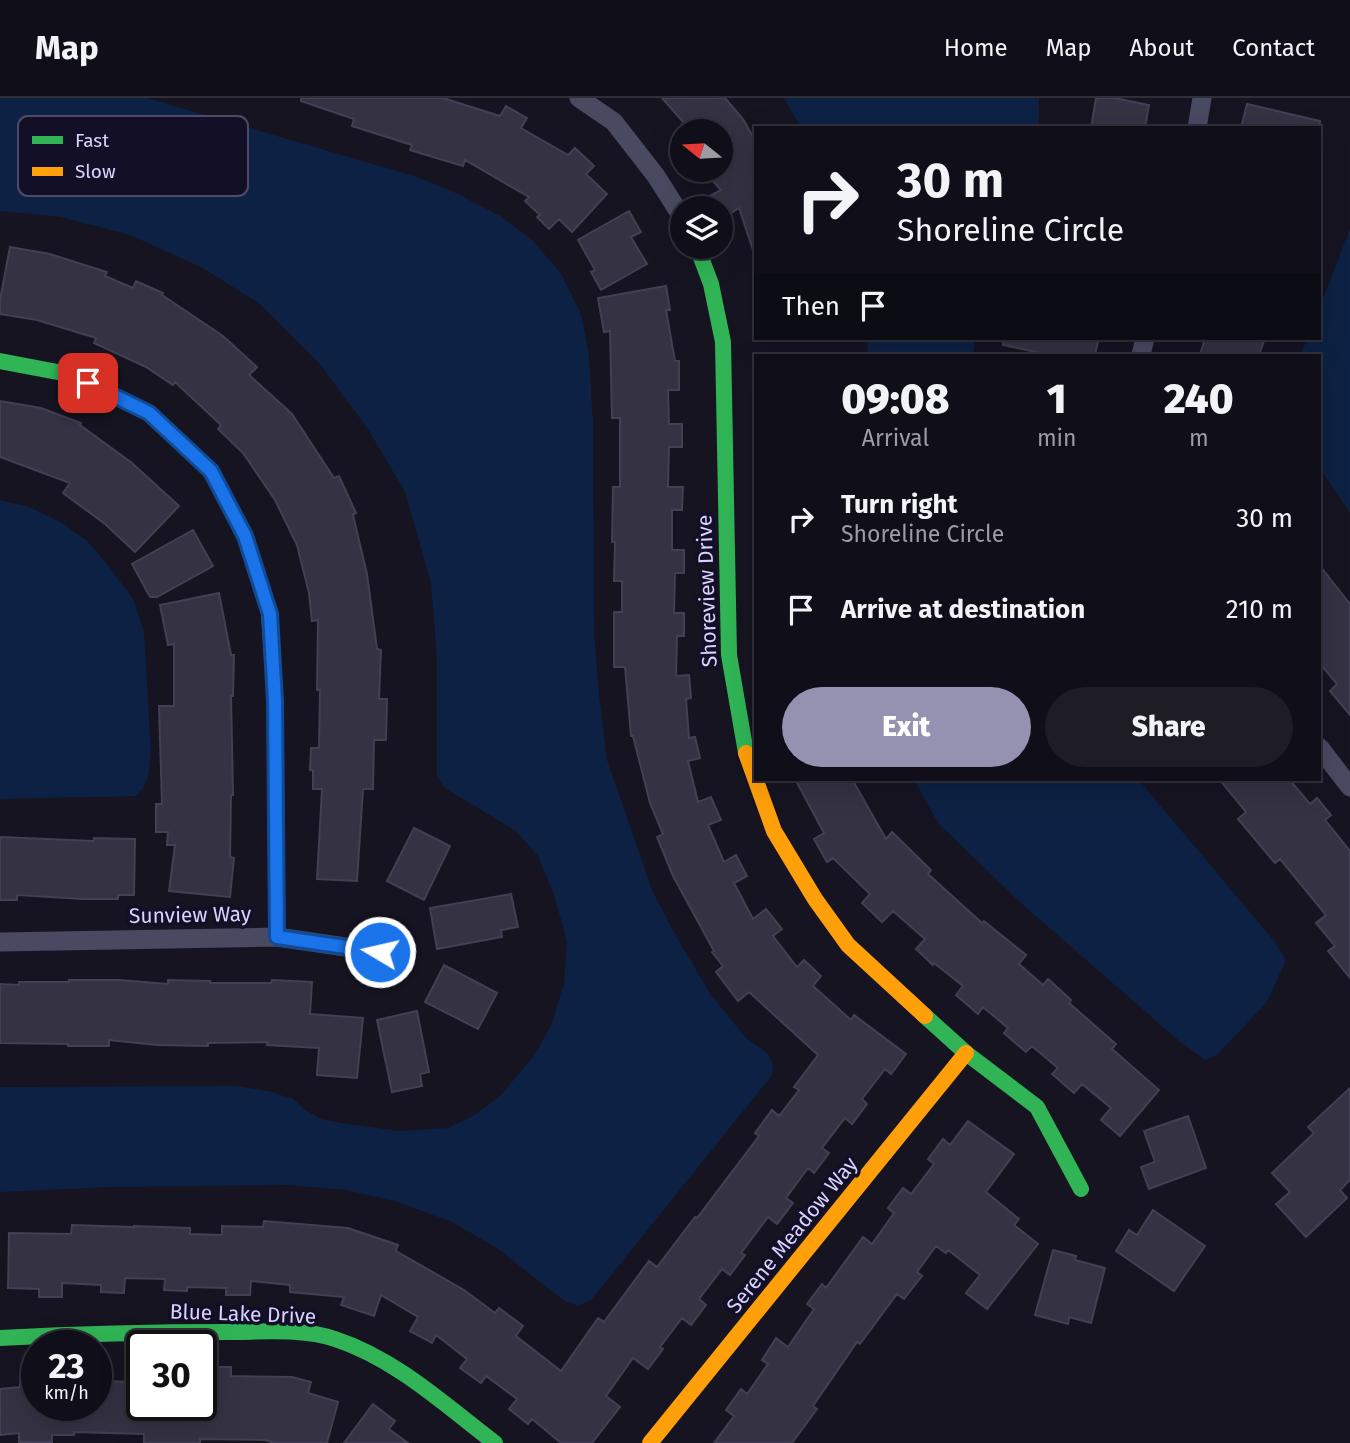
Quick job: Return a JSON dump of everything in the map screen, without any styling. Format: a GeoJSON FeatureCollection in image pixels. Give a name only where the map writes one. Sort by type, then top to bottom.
{"type":"FeatureCollection","features":[{"type":"Feature","properties":{"kind":"street"},"geometry":{"type":"LineString","coordinates":[[579,98],[614,122],[670,198]]}},
{"type":"Feature","properties":{"kind":"street"},"geometry":{"type":"LineString","coordinates":[[1198,126],[1202,98]]}},
{"type":"Feature","properties":{"kind":"street","name":"Shoreview Drive"},"geometry":{"type":"LineString","coordinates":[[702,259],[711,284],[723,342],[729,655],[747,756],[754,775]]}},
{"type":"Feature","properties":{"kind":"street"},"geometry":{"type":"LineString","coordinates":[[0,361],[68,374],[149,413],[211,471],[245,536],[270,614],[275,701],[277,937]]}},
{"type":"Feature","properties":{"kind":"street"},"geometry":{"type":"LineString","coordinates":[[1321,749],[1350,787]]}},
{"type":"Feature","properties":{"kind":"street","name":"Shoreview Drive"},"geometry":{"type":"LineString","coordinates":[[756,781],[774,831],[848,945],[966,1053],[1037,1107],[1080,1189]]}},
{"type":"Feature","properties":{"kind":"street","name":"Sunview Way"},"geometry":{"type":"LineString","coordinates":[[0,942],[277,937],[380,952]]}},
{"type":"Feature","properties":{"kind":"street","name":"Serene Meadow Way"},"geometry":{"type":"LineString","coordinates":[[650,1443],[966,1053]]}},
{"type":"Feature","properties":{"kind":"street","name":"Blue Lake Drive"},"geometry":{"type":"LineString","coordinates":[[0,1338],[144,1331],[288,1332],[333,1339],[379,1358],[495,1443]]}},
{"type":"Feature","properties":{"kind":"water"},"geometry":{"type":"Polygon","coordinates":[[[0,98],[147,98],[209,116],[18,116],[18,196],[248,196],[248,128],[417,177],[456,193],[500,216],[532,240],[560,272],[581,314],[589,356],[593,424],[594,631],[607,760],[652,890],[676,936],[711,995],[746,1038],[768,1054],[773,1064],[772,1075],[592,1299],[578,1306],[563,1300],[497,1248],[452,1222],[395,1201],[345,1190],[289,1185],[112,1187],[0,1192],[0,1087],[236,1086],[268,1091],[293,1099],[321,1119],[341,1123],[400,1131],[448,1128],[473,1116],[500,1096],[533,1057],[551,1026],[564,983],[567,941],[554,895],[538,856],[516,831],[445,788],[437,776],[437,658],[431,583],[405,492],[368,429],[319,363],[261,305],[203,268],[130,235],[61,217],[0,211],[0,98]]]}},
{"type":"Feature","properties":{"kind":"water"},"geometry":{"type":"Polygon","coordinates":[[[784,98],[1039,98],[1039,126],[800,126],[784,98]]]}},
{"type":"Feature","properties":{"kind":"water"},"geometry":{"type":"Polygon","coordinates":[[[1350,229],[1350,513],[1321,470],[1321,354],[1301,354],[1306,340],[1321,340],[1321,303],[1350,229]]]}},
{"type":"Feature","properties":{"kind":"water"},"geometry":{"type":"Polygon","coordinates":[[[867,340],[975,340],[973,354],[868,354],[867,340]]]}},
{"type":"Feature","properties":{"kind":"water"},"geometry":{"type":"Polygon","coordinates":[[[0,500],[29,507],[62,523],[87,541],[133,599],[144,632],[151,754],[148,776],[144,787],[136,796],[0,799],[0,500]]]}},
{"type":"Feature","properties":{"kind":"water"},"geometry":{"type":"Polygon","coordinates":[[[915,781],[1140,781],[1275,942],[1286,960],[1267,1002],[1217,1055],[1205,1060],[1178,1040],[1022,904],[938,823],[915,781]]]}},
{"type":"Feature","properties":{"kind":"building"},"geometry":{"type":"Polygon","coordinates":[[[301,98],[443,98],[500,116],[506,106],[527,118],[521,128],[568,155],[575,148],[594,166],[586,174],[607,194],[572,232],[559,219],[549,229],[537,217],[540,215],[525,201],[529,197],[465,160],[463,166],[410,150],[412,145],[352,126],[354,119],[301,101],[301,98]]]}},
{"type":"Feature","properties":{"kind":"building"},"geometry":{"type":"Polygon","coordinates":[[[662,98],[725,98],[743,119],[754,138],[754,250],[739,208],[733,212],[733,196],[710,196],[721,190],[714,182],[733,182],[733,119],[680,119],[662,98]]]}},
{"type":"Feature","properties":{"kind":"building"},"geometry":{"type":"Polygon","coordinates":[[[1096,98],[1115,98],[1149,105],[1145,126],[1091,126],[1096,98]]]}},
{"type":"Feature","properties":{"kind":"building"},"geometry":{"type":"Polygon","coordinates":[[[1247,104],[1320,121],[1319,126],[1242,126],[1247,104]]]}},
{"type":"Feature","properties":{"kind":"building"},"geometry":{"type":"Polygon","coordinates":[[[629,211],[641,232],[631,237],[647,264],[601,290],[591,272],[595,270],[578,240],[629,211]]]}},
{"type":"Feature","properties":{"kind":"building"},"geometry":{"type":"Polygon","coordinates":[[[10,247],[50,254],[107,272],[105,276],[133,288],[136,281],[163,293],[162,295],[223,336],[257,367],[249,375],[292,414],[334,478],[339,476],[356,513],[353,515],[367,574],[377,649],[381,650],[379,699],[387,699],[386,740],[374,740],[373,789],[363,789],[357,881],[317,879],[322,789],[313,789],[313,770],[310,770],[311,748],[319,748],[318,620],[312,621],[309,593],[297,545],[275,500],[243,453],[218,429],[221,425],[175,382],[173,385],[146,367],[94,343],[96,338],[37,320],[0,314],[10,247]]]}},
{"type":"Feature","properties":{"kind":"building"},"geometry":{"type":"Polygon","coordinates":[[[666,286],[670,310],[666,310],[675,361],[679,361],[679,390],[668,390],[669,424],[682,424],[682,447],[669,447],[668,487],[683,487],[682,510],[672,510],[672,550],[684,550],[684,573],[675,573],[674,613],[684,613],[684,636],[677,636],[676,676],[689,675],[691,698],[686,699],[689,738],[695,737],[700,758],[688,761],[698,802],[711,797],[721,820],[708,825],[724,862],[736,855],[747,876],[734,883],[753,919],[766,909],[782,929],[773,936],[797,967],[804,960],[821,976],[813,986],[851,1020],[854,1015],[906,1054],[891,1074],[885,1069],[862,1099],[867,1104],[852,1124],[845,1118],[822,1148],[829,1153],[814,1173],[808,1168],[786,1198],[793,1203],[777,1224],[768,1217],[741,1253],[745,1255],[730,1275],[722,1269],[699,1299],[706,1305],[691,1325],[682,1318],[660,1347],[663,1349],[648,1369],[633,1358],[606,1396],[620,1407],[592,1443],[561,1443],[532,1419],[528,1424],[509,1409],[517,1399],[486,1376],[481,1383],[460,1368],[467,1359],[436,1335],[432,1343],[410,1331],[418,1317],[381,1295],[374,1316],[341,1305],[344,1297],[290,1292],[290,1285],[251,1281],[250,1295],[226,1295],[226,1288],[187,1287],[187,1291],[164,1290],[165,1279],[125,1278],[124,1293],[101,1292],[101,1285],[62,1283],[62,1297],[39,1297],[39,1289],[8,1288],[9,1233],[71,1234],[72,1225],[190,1228],[190,1234],[222,1235],[222,1226],[263,1227],[264,1221],[348,1228],[398,1245],[396,1251],[464,1290],[495,1313],[499,1308],[523,1326],[516,1336],[561,1371],[598,1318],[604,1322],[649,1261],[657,1267],[695,1217],[697,1218],[759,1136],[755,1133],[772,1110],[779,1116],[799,1090],[794,1087],[818,1055],[749,992],[738,1001],[716,972],[723,966],[712,952],[714,951],[673,876],[657,837],[663,834],[650,803],[631,736],[625,667],[614,667],[614,612],[622,612],[622,581],[614,581],[615,542],[612,542],[613,487],[620,487],[620,418],[612,418],[610,331],[604,332],[598,298],[666,286]]]}},
{"type":"Feature","properties":{"kind":"building"},"geometry":{"type":"Polygon","coordinates":[[[1003,340],[1098,341],[1095,354],[1045,354],[1003,345],[1003,340]]]}},
{"type":"Feature","properties":{"kind":"building"},"geometry":{"type":"Polygon","coordinates":[[[1204,340],[1264,340],[1259,354],[1200,354],[1204,340]]]}},
{"type":"Feature","properties":{"kind":"building"},"geometry":{"type":"Polygon","coordinates":[[[0,401],[41,408],[81,423],[80,425],[132,463],[179,506],[135,552],[105,524],[63,493],[70,483],[0,457],[0,401]]]}},
{"type":"Feature","properties":{"kind":"building"},"geometry":{"type":"Polygon","coordinates":[[[193,530],[213,566],[157,597],[150,597],[132,564],[193,530]]]}},
{"type":"Feature","properties":{"kind":"building"},"geometry":{"type":"Polygon","coordinates":[[[1321,567],[1350,604],[1350,715],[1330,691],[1337,684],[1321,665],[1321,567]]]}},
{"type":"Feature","properties":{"kind":"building"},"geometry":{"type":"Polygon","coordinates":[[[219,593],[231,655],[234,655],[231,696],[233,795],[230,857],[234,858],[230,897],[169,891],[175,845],[167,845],[168,832],[156,832],[156,804],[162,804],[159,706],[174,706],[174,644],[168,645],[160,605],[219,593]]]}},
{"type":"Feature","properties":{"kind":"building"},"geometry":{"type":"Polygon","coordinates":[[[796,781],[853,781],[886,839],[892,832],[931,870],[928,874],[982,923],[984,921],[1026,955],[1019,964],[1043,985],[1048,979],[1071,1000],[1069,1003],[1116,1044],[1112,1049],[1159,1090],[1120,1136],[1101,1120],[1111,1108],[1082,1084],[1074,1093],[1052,1074],[1058,1068],[1032,1046],[1026,1052],[1004,1033],[1008,1028],[983,1007],[978,1014],[956,995],[963,986],[916,949],[925,939],[893,911],[882,922],[862,903],[870,894],[833,858],[827,862],[814,839],[824,833],[796,781]]]}},
{"type":"Feature","properties":{"kind":"building"},"geometry":{"type":"Polygon","coordinates":[[[1221,781],[1291,781],[1310,804],[1317,798],[1331,815],[1325,820],[1350,851],[1350,978],[1328,951],[1335,946],[1316,923],[1326,915],[1280,859],[1275,863],[1238,819],[1246,812],[1221,781]]]}},
{"type":"Feature","properties":{"kind":"building"},"geometry":{"type":"Polygon","coordinates":[[[414,828],[450,846],[424,900],[387,881],[414,828]]]}},
{"type":"Feature","properties":{"kind":"building"},"geometry":{"type":"Polygon","coordinates":[[[0,837],[94,841],[94,838],[135,839],[134,895],[118,895],[118,899],[83,899],[17,895],[17,900],[0,900],[0,837]]]}},
{"type":"Feature","properties":{"kind":"building"},"geometry":{"type":"Polygon","coordinates":[[[511,894],[518,927],[501,930],[502,937],[437,949],[430,908],[511,894]]]}},
{"type":"Feature","properties":{"kind":"building"},"geometry":{"type":"Polygon","coordinates":[[[444,965],[497,993],[478,1029],[425,1002],[444,965]]]}},
{"type":"Feature","properties":{"kind":"building"},"geometry":{"type":"Polygon","coordinates":[[[69,980],[168,984],[168,980],[210,983],[271,983],[272,980],[312,982],[310,1014],[363,1018],[357,1078],[317,1075],[319,1048],[267,1045],[268,1042],[208,1043],[208,1046],[109,1040],[109,1046],[0,1043],[0,984],[69,980]]]}},
{"type":"Feature","properties":{"kind":"building"},"geometry":{"type":"Polygon","coordinates":[[[417,1011],[429,1072],[420,1074],[422,1086],[392,1092],[377,1020],[417,1011]]]}},
{"type":"Feature","properties":{"kind":"building"},"geometry":{"type":"Polygon","coordinates":[[[1350,1088],[1350,1180],[1340,1190],[1347,1198],[1306,1237],[1276,1204],[1290,1192],[1272,1173],[1314,1133],[1308,1127],[1350,1088]]]}},
{"type":"Feature","properties":{"kind":"building"},"geometry":{"type":"Polygon","coordinates":[[[1188,1116],[1206,1168],[1149,1189],[1141,1167],[1155,1162],[1144,1131],[1188,1116]]]}},
{"type":"Feature","properties":{"kind":"building"},"geometry":{"type":"Polygon","coordinates":[[[968,1121],[1014,1154],[986,1192],[1019,1219],[1014,1225],[1038,1244],[987,1309],[966,1293],[980,1275],[948,1250],[946,1253],[936,1246],[917,1272],[922,1276],[904,1299],[897,1294],[860,1344],[857,1342],[813,1406],[817,1409],[792,1443],[714,1443],[734,1416],[726,1410],[741,1389],[747,1394],[768,1364],[762,1360],[776,1338],[788,1347],[814,1309],[807,1304],[822,1284],[826,1288],[863,1237],[872,1244],[894,1213],[888,1208],[903,1188],[911,1194],[934,1164],[928,1159],[943,1139],[950,1145],[968,1121]]]}},
{"type":"Feature","properties":{"kind":"building"},"geometry":{"type":"Polygon","coordinates":[[[1153,1210],[1205,1246],[1174,1291],[1116,1251],[1129,1230],[1137,1235],[1153,1210]]]}},
{"type":"Feature","properties":{"kind":"building"},"geometry":{"type":"Polygon","coordinates":[[[1053,1250],[1076,1256],[1075,1260],[1105,1268],[1091,1323],[1069,1317],[1068,1324],[1035,1315],[1053,1250]]]}},
{"type":"Feature","properties":{"kind":"building"},"geometry":{"type":"Polygon","coordinates":[[[217,1367],[231,1367],[231,1376],[292,1377],[311,1382],[308,1393],[338,1402],[327,1443],[200,1439],[200,1443],[144,1443],[144,1434],[74,1432],[74,1435],[52,1435],[52,1442],[19,1442],[19,1433],[0,1435],[0,1389],[20,1387],[20,1374],[21,1421],[112,1421],[112,1381],[126,1382],[126,1421],[217,1421],[217,1367]]]}},
{"type":"Feature","properties":{"kind":"building"},"geometry":{"type":"Polygon","coordinates":[[[373,1404],[395,1421],[389,1429],[408,1443],[344,1443],[373,1404]]]}},
{"type":"Feature","properties":{"kind":"traffic: fast"},"geometry":{"type":"LineString","coordinates":[[702,259],[711,284],[723,342],[729,655],[746,753]]}},
{"type":"Feature","properties":{"kind":"traffic: fast"},"geometry":{"type":"LineString","coordinates":[[0,361],[68,374],[149,413],[211,471],[245,536],[269,613],[275,745]]}},
{"type":"Feature","properties":{"kind":"traffic: fast"},"geometry":{"type":"LineString","coordinates":[[925,1016],[966,1053],[1037,1107],[1081,1189]]}},
{"type":"Feature","properties":{"kind":"traffic: fast"},"geometry":{"type":"LineString","coordinates":[[0,1338],[269,1331],[322,1336],[379,1358],[495,1443]]}},
{"type":"Feature","properties":{"kind":"traffic: slow"},"geometry":{"type":"LineString","coordinates":[[275,745],[277,937]]}},
{"type":"Feature","properties":{"kind":"traffic: slow"},"geometry":{"type":"LineString","coordinates":[[746,753],[754,775]]}},
{"type":"Feature","properties":{"kind":"traffic: slow"},"geometry":{"type":"LineString","coordinates":[[756,781],[774,831],[815,899],[848,945],[925,1016]]}},
{"type":"Feature","properties":{"kind":"traffic: slow"},"geometry":{"type":"LineString","coordinates":[[650,1443],[966,1053]]}},
{"type":"Feature","properties":{"kind":"route"},"geometry":{"type":"LineString","coordinates":[[88,383],[149,413],[211,471],[245,536],[270,614],[275,701],[277,937],[380,952]]}}]}
